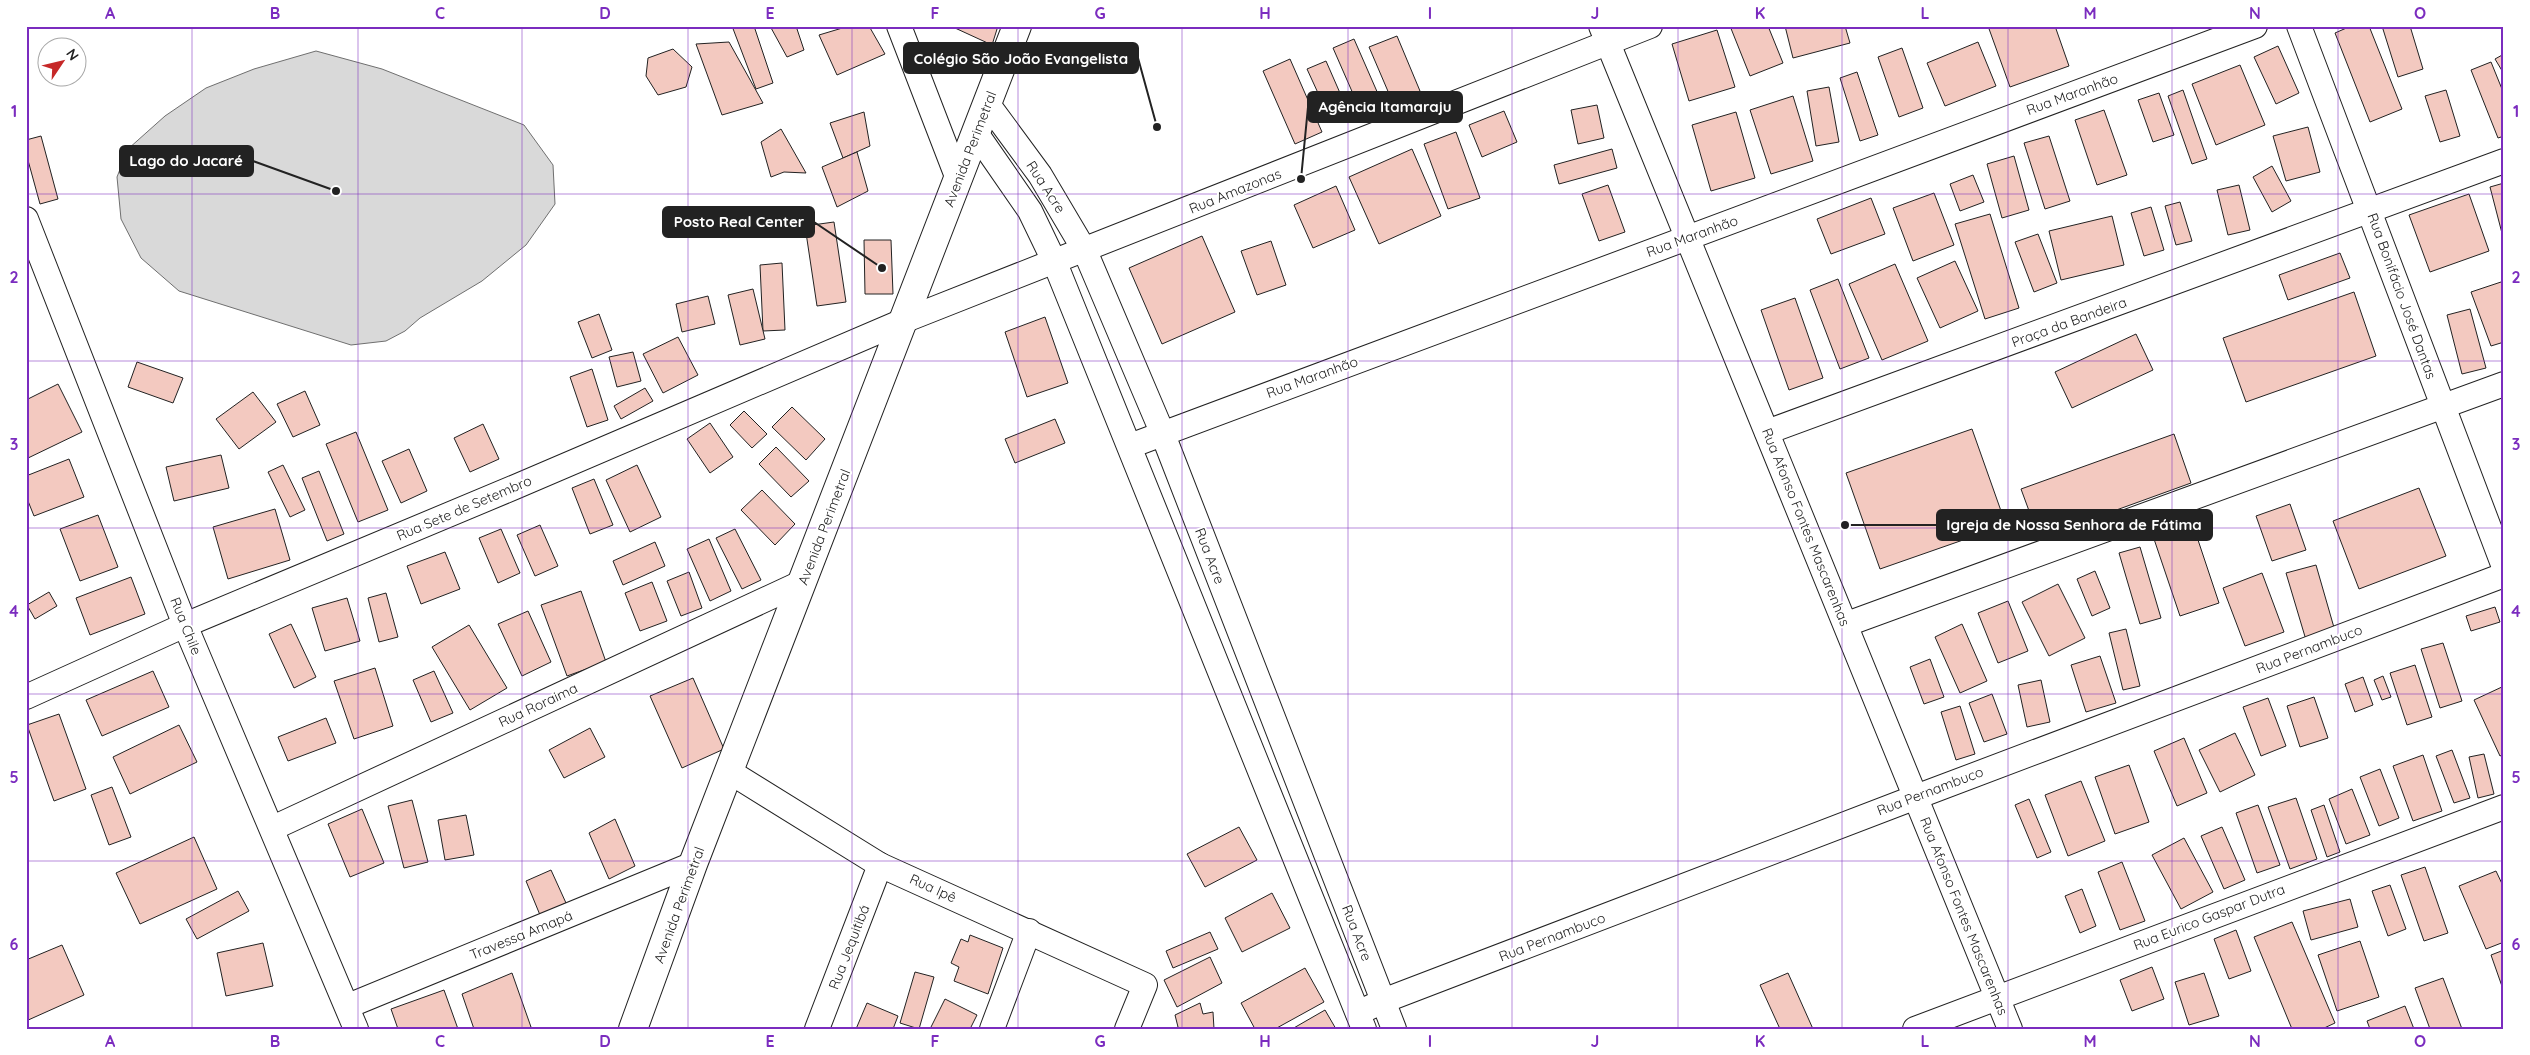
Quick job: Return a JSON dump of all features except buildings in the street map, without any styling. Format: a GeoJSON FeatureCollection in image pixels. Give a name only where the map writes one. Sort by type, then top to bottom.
{"type":"FeatureCollection","features":[{"type":"Feature","properties":{"kind":"main road","name":"Avenida Perimetral"},"geometry":{"type":"LineString","coordinates":[[633,1029],[693,864],[1016,26]]}},
{"type":"Feature","properties":{"kind":"street"},"geometry":{"type":"LineString","coordinates":[[899,26],[958,179]]}},
{"type":"Feature","properties":{"kind":"street","name":"Rua Amazonas"},"geometry":{"type":"LineString","coordinates":[[903,322],[1055,263],[1604,34],[1650,26]]}},
{"type":"Feature","properties":{"kind":"street","name":"Rua Maranhão"},"geometry":{"type":"LineString","coordinates":[[1130,446],[1162,432],[2255,26]]}},
{"type":"Feature","properties":{"kind":"street","name":"Rua Bonifácio José Dantas"},"geometry":{"type":"LineString","coordinates":[[2298,26],[2371,212],[2442,407],[2504,567]]}},
{"type":"Feature","properties":{"kind":"street","name":"Rua Afonso Fontes Mascarenhas"},"geometry":{"type":"LineString","coordinates":[[1604,34],[2010,1029]]}},
{"type":"Feature","properties":{"kind":"street","name":"Rua Acre"},"geometry":{"type":"LineString","coordinates":[[987,103],[1040,175],[1085,250],[1162,432],[1394,1029]]}},
{"type":"Feature","properties":{"kind":"street","name":"Rua Acre"},"geometry":{"type":"LineString","coordinates":[[976,133],[1030,211],[1055,263],[1361,1021]]}},
{"type":"Feature","properties":{"kind":"street","name":"Praça da Bandeira"},"geometry":{"type":"LineString","coordinates":[[1767,432],[2371,212],[2504,161]]}},
{"type":"Feature","properties":{"kind":"street","name":"Rua Chile"},"geometry":{"type":"LineString","coordinates":[[26,219],[185,625],[273,828],[356,1029]]}},
{"type":"Feature","properties":{"kind":"street","name":"Rua Sete de Setembro"},"geometry":{"type":"LineString","coordinates":[[26,698],[185,625],[515,488],[903,322]]}},
{"type":"Feature","properties":{"kind":"street"},"geometry":{"type":"LineString","coordinates":[[1846,624],[2504,384]]}},
{"type":"Feature","properties":{"kind":"street","name":"Rua Pernambuco"},"geometry":{"type":"LineString","coordinates":[[1361,1021],[1383,1001],[1916,796],[2504,575]]}},
{"type":"Feature","properties":{"kind":"street","name":"Rua Roraima"},"geometry":{"type":"LineString","coordinates":[[273,828],[803,582]]}},
{"type":"Feature","properties":{"kind":"street","name":"Rua Ipê"},"geometry":{"type":"LineString","coordinates":[[730,772],[880,864],[1145,985],[1127,1029]]}},
{"type":"Feature","properties":{"kind":"street","name":"Rua Eurico Gaspar Dutra"},"geometry":{"type":"LineString","coordinates":[[1915,1029],[2504,807]]}},
{"type":"Feature","properties":{"kind":"street","name":"Travessa Amapá"},"geometry":{"type":"LineString","coordinates":[[348,1006],[693,864]]}},
{"type":"Feature","properties":{"kind":"street","name":"Rua Jequitibá"},"geometry":{"type":"LineString","coordinates":[[817,1029],[880,864]]}},
{"type":"Feature","properties":{"kind":"street"},"geometry":{"type":"LineString","coordinates":[[992,1029],[1029,931]]}},
{"type":"Feature","properties":{"kind":"shaded area"},"geometry":{"type":"Polygon","coordinates":[[[316,51],[382,69],[524,125],[553,165],[555,204],[526,245],[482,281],[420,318],[405,331],[386,341],[351,345],[179,291],[141,258],[121,219],[117,177],[128,149],[165,116],[206,88],[254,69],[316,51]]]}},
{"type":"Feature","properties":{"kind":"place","name":"Colégio São João Evangelista"},"geometry":{"type":"Point","coordinates":[1157,127]}},
{"type":"Feature","properties":{"kind":"place","name":"Agência Itamaraju"},"geometry":{"type":"Point","coordinates":[1301,179]}},
{"type":"Feature","properties":{"kind":"place","name":"Lago do Jacaré"},"geometry":{"type":"Point","coordinates":[336,191]}},
{"type":"Feature","properties":{"kind":"place","name":"Posto Real Center"},"geometry":{"type":"Point","coordinates":[882,268]}},
{"type":"Feature","properties":{"kind":"place","name":"Igreja de Nossa Senhora de Fátima"},"geometry":{"type":"Point","coordinates":[1845,525]}}]}
